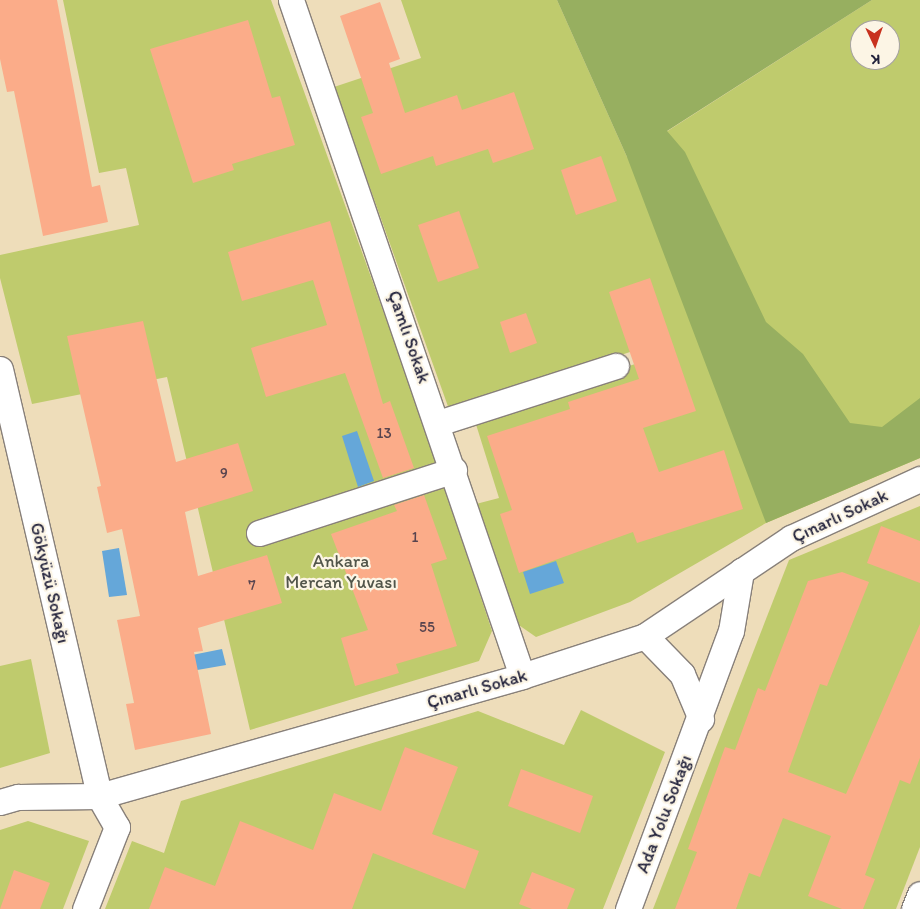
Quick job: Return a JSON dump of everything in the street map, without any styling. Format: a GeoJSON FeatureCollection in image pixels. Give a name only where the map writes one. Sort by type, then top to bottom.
{"type":"FeatureCollection","features":[{"type":"Feature","properties":{"kind":"street","name":"Çamlı Sokak"},"geometry":{"type":"LineString","coordinates":[[291,0],[438,423],[522,676]]}},
{"type":"Feature","properties":{"kind":"street"},"geometry":{"type":"LineString","coordinates":[[438,423],[616,366]]}},
{"type":"Feature","properties":{"kind":"street","name":"Gökyüzü Sokağı"},"geometry":{"type":"LineString","coordinates":[[0,369],[99,796],[117,827],[85,909]]}},
{"type":"Feature","properties":{"kind":"street"},"geometry":{"type":"LineString","coordinates":[[259,533],[454,470]]}},
{"type":"Feature","properties":{"kind":"street","name":"Çınarlı Sokak"},"geometry":{"type":"LineString","coordinates":[[0,802],[18,797],[99,796],[522,676],[645,636],[791,538],[920,479]]}},
{"type":"Feature","properties":{"kind":"street","name":"Ada Yolu Sokağı"},"geometry":{"type":"LineString","coordinates":[[628,909],[701,719],[731,631],[741,571]]}},
{"type":"Feature","properties":{"kind":"street"},"geometry":{"type":"LineString","coordinates":[[645,636],[682,674],[701,719]]}},
{"type":"Feature","properties":{"kind":"street"},"geometry":{"type":"LineString","coordinates":[[914,909],[920,894]]}},
{"type":"Feature","properties":{"kind":"green space","name":"Ankara Mercan Yuvası"},"geometry":{"type":"Polygon","coordinates":[[[63,0],[271,0],[424,424],[492,631],[479,661],[250,730],[167,377],[32,404],[0,278],[0,255],[139,225],[126,168],[99,173],[63,0]]]}},
{"type":"Feature","properties":{"kind":"green space"},"geometry":{"type":"Polygon","coordinates":[[[401,0],[557,0],[627,157],[872,0],[920,0],[920,458],[766,523],[630,602],[536,637],[513,621],[476,504],[499,498],[474,418],[638,363],[633,351],[450,412],[334,87],[421,58],[401,0]]]}},
{"type":"Feature","properties":{"kind":"green space"},"geometry":{"type":"Polygon","coordinates":[[[557,0],[872,0],[667,131],[685,152],[766,322],[803,354],[850,423],[882,427],[920,398],[920,458],[766,523],[627,157],[557,0]]]}},
{"type":"Feature","properties":{"kind":"green space"},"geometry":{"type":"Polygon","coordinates":[[[920,506],[920,847],[896,909],[653,909],[789,560],[920,506]]]}},
{"type":"Feature","properties":{"kind":"green space"},"geometry":{"type":"Polygon","coordinates":[[[31,659],[50,753],[0,768],[0,666],[31,659]]]}},
{"type":"Feature","properties":{"kind":"green space"},"geometry":{"type":"Polygon","coordinates":[[[581,710],[665,752],[603,909],[105,909],[132,841],[164,853],[181,801],[478,711],[564,745],[581,710]]]}},
{"type":"Feature","properties":{"kind":"green space"},"geometry":{"type":"Polygon","coordinates":[[[28,821],[89,841],[63,909],[0,909],[0,830],[28,821]]]}},
{"type":"Feature","properties":{"kind":"water"},"geometry":{"type":"Polygon","coordinates":[[[357,431],[374,481],[358,487],[342,436],[357,431]]]}},
{"type":"Feature","properties":{"kind":"water"},"geometry":{"type":"Polygon","coordinates":[[[119,548],[127,595],[109,597],[102,551],[119,548]]]}},
{"type":"Feature","properties":{"kind":"water"},"geometry":{"type":"Polygon","coordinates":[[[556,561],[564,583],[530,594],[523,572],[556,561]]]}},
{"type":"Feature","properties":{"kind":"water"},"geometry":{"type":"Polygon","coordinates":[[[222,649],[226,665],[180,673],[177,658],[222,649]]]}},
{"type":"Feature","properties":{"kind":"building"},"geometry":{"type":"Polygon","coordinates":[[[0,0],[57,0],[92,187],[100,185],[108,222],[43,236],[14,91],[7,92],[0,59],[0,0]]]}},
{"type":"Feature","properties":{"kind":"building"},"geometry":{"type":"Polygon","coordinates":[[[380,2],[400,59],[389,63],[405,113],[457,95],[462,110],[514,92],[534,149],[493,163],[488,149],[436,166],[433,156],[381,174],[361,117],[373,113],[340,16],[380,2]]]}},
{"type":"Feature","properties":{"kind":"building"},"geometry":{"type":"Polygon","coordinates":[[[248,20],[272,98],[280,96],[295,145],[232,164],[234,170],[193,183],[150,49],[248,20]]]}},
{"type":"Feature","properties":{"kind":"building"},"geometry":{"type":"Polygon","coordinates":[[[601,156],[617,201],[576,215],[561,170],[601,156]]]}},
{"type":"Feature","properties":{"kind":"building"},"geometry":{"type":"Polygon","coordinates":[[[459,211],[479,268],[438,282],[418,225],[459,211]]]}},
{"type":"Feature","properties":{"kind":"building"},"geometry":{"type":"Polygon","coordinates":[[[330,221],[383,404],[390,401],[414,468],[383,478],[345,373],[266,397],[251,348],[327,325],[313,280],[242,301],[228,252],[330,221]]]}},
{"type":"Feature","properties":{"kind":"building"},"geometry":{"type":"Polygon","coordinates":[[[650,278],[696,411],[643,428],[659,472],[724,450],[743,509],[637,543],[633,532],[519,573],[500,514],[512,510],[487,436],[570,409],[568,402],[639,379],[609,292],[650,278]]]}},
{"type":"Feature","properties":{"kind":"building"},"geometry":{"type":"Polygon","coordinates":[[[526,313],[537,343],[510,353],[500,322],[526,313]]]}},
{"type":"Feature","properties":{"kind":"building"},"geometry":{"type":"Polygon","coordinates":[[[143,321],[176,462],[238,443],[253,491],[185,512],[198,576],[267,555],[282,603],[198,628],[203,651],[194,652],[211,734],[135,750],[126,704],[134,703],[117,620],[140,616],[122,529],[107,533],[97,487],[101,486],[67,336],[143,321]]]}},
{"type":"Feature","properties":{"kind":"building"},"geometry":{"type":"Polygon","coordinates":[[[424,495],[447,559],[431,564],[457,646],[396,664],[399,673],[355,686],[341,638],[368,630],[331,534],[397,511],[394,505],[424,495]]]}},
{"type":"Feature","properties":{"kind":"building"},"geometry":{"type":"Polygon","coordinates":[[[881,526],[920,541],[920,583],[867,563],[881,526]]]}},
{"type":"Feature","properties":{"kind":"building"},"geometry":{"type":"Polygon","coordinates":[[[842,572],[869,582],[827,686],[820,684],[788,772],[846,794],[920,624],[920,758],[910,784],[900,780],[865,875],[875,879],[863,909],[842,909],[808,896],[831,836],[783,818],[760,877],[749,873],[736,909],[675,909],[697,852],[688,849],[725,747],[735,750],[758,688],[765,691],[808,581],[842,572]]]}},
{"type":"Feature","properties":{"kind":"building"},"geometry":{"type":"Polygon","coordinates":[[[405,747],[458,767],[432,834],[479,851],[465,889],[373,853],[352,909],[149,909],[165,867],[215,886],[240,821],[313,850],[334,793],[381,811],[405,747]]]}},
{"type":"Feature","properties":{"kind":"building"},"geometry":{"type":"Polygon","coordinates":[[[521,769],[593,796],[580,833],[508,806],[521,769]]]}},
{"type":"Feature","properties":{"kind":"building"},"geometry":{"type":"Polygon","coordinates":[[[14,870],[50,883],[40,909],[0,909],[14,870]]]}},
{"type":"Feature","properties":{"kind":"building"},"geometry":{"type":"Polygon","coordinates":[[[532,872],[575,889],[567,909],[532,909],[519,904],[532,872]]]}}]}
